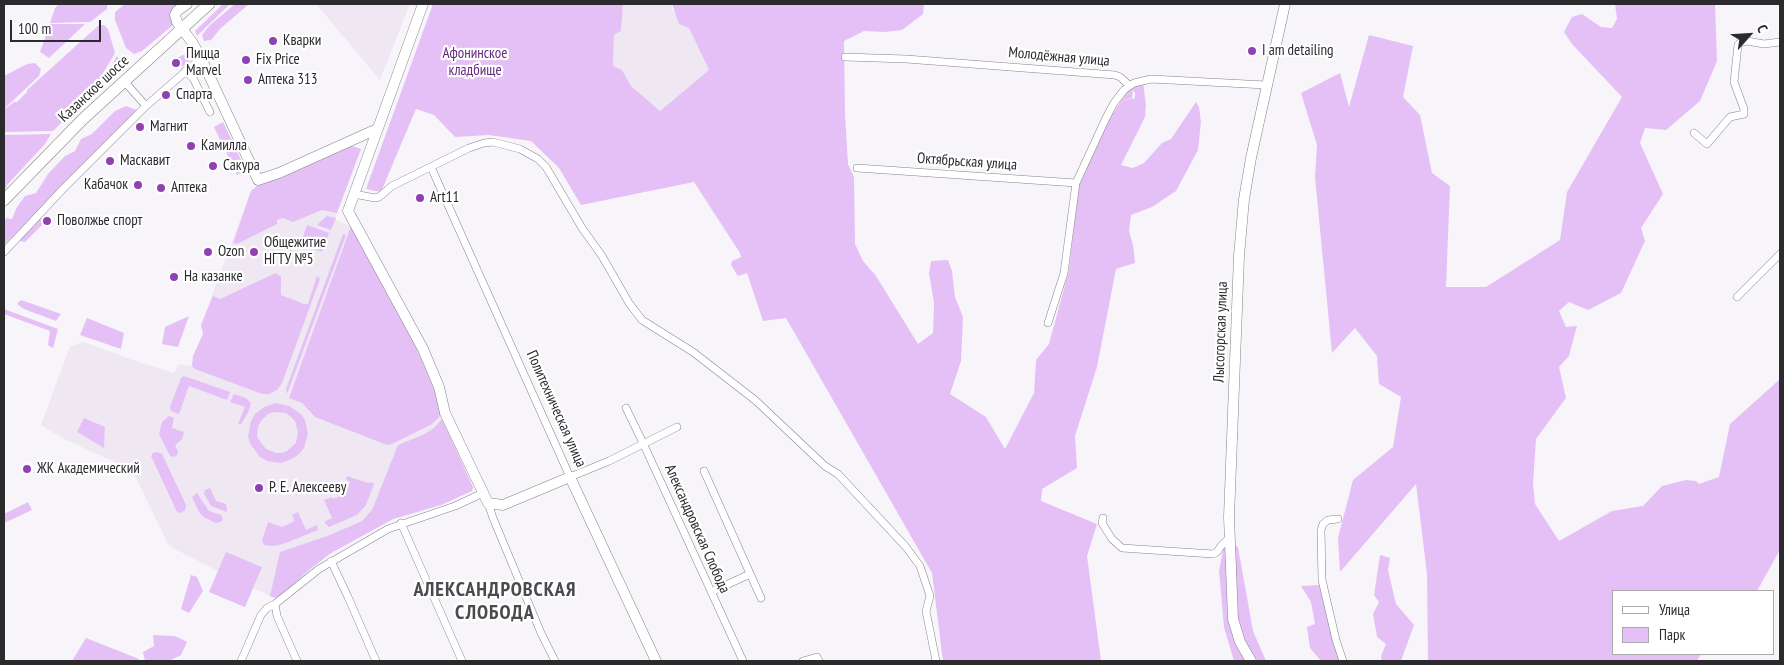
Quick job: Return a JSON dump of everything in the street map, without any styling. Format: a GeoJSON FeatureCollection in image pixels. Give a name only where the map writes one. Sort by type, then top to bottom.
{"type":"FeatureCollection","features":[{"type":"Feature","properties":{"kind":"main road","name":"Казанское шоссе"},"geometry":{"type":"LineString","coordinates":[[4,200],[71,131],[209,4]]}},
{"type":"Feature","properties":{"kind":"street"},"geometry":{"type":"LineString","coordinates":[[187,4],[180,8],[175,15],[177,22],[201,58],[258,180],[279,173],[377,129]]}},
{"type":"Feature","properties":{"kind":"street"},"geometry":{"type":"LineString","coordinates":[[423,4],[348,211],[425,355],[437,382],[445,413],[488,504],[492,518],[541,633],[555,661]]}},
{"type":"Feature","properties":{"kind":"street","name":"Лысогорская улица"},"geometry":{"type":"LineString","coordinates":[[1251,661],[1240,642],[1233,619],[1230,538],[1229,507],[1238,266],[1249,166],[1285,4]]}},
{"type":"Feature","properties":{"kind":"street"},"geometry":{"type":"LineString","coordinates":[[1694,133],[1707,144],[1730,117],[1744,114],[1734,82],[1738,45],[1741,42],[1747,41],[1764,44],[1780,42]]}},
{"type":"Feature","properties":{"kind":"street","name":"Молодёжная улица"},"geometry":{"type":"LineString","coordinates":[[846,57],[906,59],[1115,75],[1129,85]]}},
{"type":"Feature","properties":{"kind":"street"},"geometry":{"type":"LineString","coordinates":[[4,252],[62,190],[146,106],[201,58]]}},
{"type":"Feature","properties":{"kind":"street"},"geometry":{"type":"LineString","coordinates":[[185,71],[193,78],[210,112]]}},
{"type":"Feature","properties":{"kind":"street"},"geometry":{"type":"LineString","coordinates":[[1048,323],[1064,273],[1076,183],[1110,110],[1129,85],[1151,79],[1266,85]]}},
{"type":"Feature","properties":{"kind":"street"},"geometry":{"type":"LineString","coordinates":[[124,81],[146,106]]}},
{"type":"Feature","properties":{"kind":"street"},"geometry":{"type":"LineString","coordinates":[[354,140],[364,145],[370,151]]}},
{"type":"Feature","properties":{"kind":"street"},"geometry":{"type":"LineString","coordinates":[[354,194],[378,197],[392,186],[469,148],[484,143],[493,142],[520,149],[538,159],[546,167],[629,303],[642,320],[693,352],[755,400],[825,466],[838,474],[906,547],[920,566],[930,596],[926,611],[936,661]]}},
{"type":"Feature","properties":{"kind":"street","name":"Политехническая улица"},"geometry":{"type":"LineString","coordinates":[[431,167],[570,476],[656,661]]}},
{"type":"Feature","properties":{"kind":"street","name":"Октябрьская улица"},"geometry":{"type":"LineString","coordinates":[[857,168],[1076,183]]}},
{"type":"Feature","properties":{"kind":"street"},"geometry":{"type":"LineString","coordinates":[[1737,297],[1780,254]]}},
{"type":"Feature","properties":{"kind":"street","name":"Александровская Слобода"},"geometry":{"type":"LineString","coordinates":[[626,408],[742,661]]}},
{"type":"Feature","properties":{"kind":"street"},"geometry":{"type":"LineString","coordinates":[[488,504],[502,504],[609,460],[677,426]]}},
{"type":"Feature","properties":{"kind":"street"},"geometry":{"type":"LineString","coordinates":[[704,471],[761,598]]}},
{"type":"Feature","properties":{"kind":"street"},"geometry":{"type":"LineString","coordinates":[[242,661],[261,614],[331,561],[388,529],[455,506],[482,492]]}},
{"type":"Feature","properties":{"kind":"street"},"geometry":{"type":"LineString","coordinates":[[1103,518],[1102,523],[1112,540],[1122,548],[1154,551],[1193,551],[1213,554],[1230,538]]}},
{"type":"Feature","properties":{"kind":"street"},"geometry":{"type":"LineString","coordinates":[[1338,519],[1328,520],[1323,524],[1321,530],[1322,580],[1336,640],[1343,661]]}},
{"type":"Feature","properties":{"kind":"street"},"geometry":{"type":"LineString","coordinates":[[401,524],[462,661]]}},
{"type":"Feature","properties":{"kind":"street"},"geometry":{"type":"LineString","coordinates":[[331,561],[376,661]]}},
{"type":"Feature","properties":{"kind":"street"},"geometry":{"type":"LineString","coordinates":[[711,592],[750,574]]}},
{"type":"Feature","properties":{"kind":"street"},"geometry":{"type":"LineString","coordinates":[[275,604],[277,616],[297,661]]}},
{"type":"Feature","properties":{"kind":"street"},"geometry":{"type":"LineString","coordinates":[[803,661],[817,657],[819,661]]}},
{"type":"Feature","properties":{"kind":"shaded area"},"geometry":{"type":"Polygon","coordinates":[[[316,4],[410,4],[380,80],[316,4]]]}},
{"type":"Feature","properties":{"kind":"shaded area"},"geometry":{"type":"Polygon","coordinates":[[[623,4],[672,4],[672,9],[689,28],[709,70],[660,111],[631,86],[622,70],[613,66],[614,35],[621,31],[623,4]]]}},
{"type":"Feature","properties":{"kind":"shaded area"},"geometry":{"type":"Polygon","coordinates":[[[352,146],[361,149],[343,193],[335,220],[351,226],[424,363],[441,417],[473,487],[472,491],[441,505],[394,519],[331,553],[275,598],[253,588],[245,607],[209,592],[218,571],[169,546],[132,470],[64,439],[41,425],[70,346],[84,342],[174,373],[178,364],[192,366],[193,356],[203,334],[201,325],[251,191],[257,186],[352,146]]]}},
{"type":"Feature","properties":{"kind":"green space"},"geometry":{"type":"Polygon","coordinates":[[[59,4],[107,4],[107,9],[90,22],[50,23],[55,8],[59,4]]]}},
{"type":"Feature","properties":{"kind":"green space"},"geometry":{"type":"Polygon","coordinates":[[[125,4],[180,4],[171,16],[173,25],[142,51],[134,54],[126,48],[115,20],[115,12],[125,4]]]}},
{"type":"Feature","properties":{"kind":"green space"},"geometry":{"type":"Polygon","coordinates":[[[223,4],[230,4],[197,36],[195,31],[223,4]]]}},
{"type":"Feature","properties":{"kind":"green space"},"geometry":{"type":"Polygon","coordinates":[[[235,4],[249,4],[221,28],[211,40],[204,41],[202,35],[209,26],[235,4]]]}},
{"type":"Feature","properties":{"kind":"green space","name":"Афонинское кладбище"},"geometry":{"type":"Polygon","coordinates":[[[433,4],[623,4],[621,31],[614,35],[613,66],[622,70],[631,86],[660,111],[709,70],[689,28],[679,24],[672,4],[924,4],[923,14],[902,30],[885,32],[864,31],[844,41],[845,113],[848,164],[854,177],[855,244],[863,261],[876,276],[918,344],[933,333],[934,303],[929,273],[931,261],[948,260],[952,271],[955,297],[963,317],[961,361],[950,394],[986,417],[1005,449],[1034,393],[1036,360],[1049,344],[1069,270],[1079,183],[1108,121],[1121,101],[1132,86],[1143,82],[1146,105],[1145,117],[1121,165],[1133,168],[1144,163],[1162,143],[1171,139],[1196,102],[1199,107],[1201,122],[1198,150],[1176,191],[1152,207],[1131,215],[1129,231],[1135,263],[1116,269],[1097,367],[1075,436],[1077,468],[1042,489],[1041,501],[1097,524],[1087,556],[1101,661],[943,661],[932,573],[786,318],[763,321],[747,273],[738,276],[731,265],[732,261],[741,257],[740,253],[694,182],[581,205],[559,168],[531,141],[489,135],[455,137],[434,115],[416,109],[381,192],[366,189],[433,4]],[[1133,90],[1132,98],[1121,101],[1135,98],[1133,90]]]}},
{"type":"Feature","properties":{"kind":"green space"},"geometry":{"type":"Polygon","coordinates":[[[1615,4],[1715,4],[1717,61],[1700,101],[1666,130],[1645,128],[1640,143],[1663,194],[1641,228],[1645,241],[1621,293],[1588,310],[1569,302],[1559,311],[1566,327],[1577,326],[1569,356],[1559,367],[1566,398],[1536,439],[1533,483],[1535,504],[1559,541],[1612,511],[1643,506],[1662,486],[1686,480],[1696,481],[1699,484],[1719,477],[1730,424],[1780,379],[1780,550],[1758,590],[1612,590],[1612,655],[1700,655],[1697,661],[1428,661],[1427,574],[1416,484],[1340,572],[1338,538],[1353,480],[1393,447],[1401,397],[1379,384],[1377,356],[1355,328],[1332,353],[1315,177],[1317,145],[1301,93],[1340,73],[1349,107],[1369,35],[1413,46],[1403,97],[1420,115],[1432,173],[1450,186],[1446,287],[1486,287],[1560,240],[1567,192],[1622,97],[1572,44],[1564,32],[1572,17],[1582,14],[1601,27],[1612,28],[1617,19],[1615,4]]]}},
{"type":"Feature","properties":{"kind":"green space"},"geometry":{"type":"Polygon","coordinates":[[[50,24],[85,24],[49,58],[40,52],[50,24]]]}},
{"type":"Feature","properties":{"kind":"green space"},"geometry":{"type":"Polygon","coordinates":[[[99,25],[104,25],[108,29],[115,53],[92,92],[53,131],[4,132],[5,109],[14,102],[17,102],[27,90],[99,25]]]}},
{"type":"Feature","properties":{"kind":"green space"},"geometry":{"type":"Polygon","coordinates":[[[185,54],[191,58],[189,62],[184,66],[176,67],[173,64],[173,60],[185,54]]]}},
{"type":"Feature","properties":{"kind":"green space"},"geometry":{"type":"Polygon","coordinates":[[[117,56],[122,64],[122,68],[98,89],[117,56]]]}},
{"type":"Feature","properties":{"kind":"green space"},"geometry":{"type":"Polygon","coordinates":[[[35,63],[41,69],[39,76],[4,109],[4,76],[27,64],[35,63]]]}},
{"type":"Feature","properties":{"kind":"green space"},"geometry":{"type":"Polygon","coordinates":[[[126,106],[142,112],[33,219],[42,218],[44,223],[25,242],[20,241],[18,235],[11,238],[4,245],[4,223],[6,218],[12,219],[17,207],[25,196],[36,193],[48,174],[65,156],[75,151],[81,139],[92,134],[115,111],[126,106]]]}},
{"type":"Feature","properties":{"kind":"green space"},"geometry":{"type":"Polygon","coordinates":[[[223,122],[246,170],[237,175],[214,127],[223,122]]]}},
{"type":"Feature","properties":{"kind":"green space"},"geometry":{"type":"Polygon","coordinates":[[[51,134],[45,144],[4,190],[4,135],[51,134]]]}},
{"type":"Feature","properties":{"kind":"green space"},"geometry":{"type":"Polygon","coordinates":[[[352,146],[361,149],[337,213],[322,210],[293,222],[283,218],[277,220],[277,224],[237,244],[233,243],[251,191],[257,186],[345,147],[352,146]]]}},
{"type":"Feature","properties":{"kind":"green space"},"geometry":{"type":"Polygon","coordinates":[[[327,216],[336,218],[331,230],[317,225],[327,216]]]}},
{"type":"Feature","properties":{"kind":"green space"},"geometry":{"type":"Polygon","coordinates":[[[307,225],[329,233],[322,252],[314,249],[316,241],[303,237],[307,225]]]}},
{"type":"Feature","properties":{"kind":"green space"},"geometry":{"type":"Polygon","coordinates":[[[351,226],[408,329],[439,401],[441,415],[432,424],[387,445],[315,417],[302,403],[289,398],[351,226]]]}},
{"type":"Feature","properties":{"kind":"green space"},"geometry":{"type":"Polygon","coordinates":[[[343,234],[346,235],[287,394],[286,389],[343,234]]]}},
{"type":"Feature","properties":{"kind":"green space"},"geometry":{"type":"Polygon","coordinates":[[[285,248],[307,256],[305,261],[284,252],[285,248]]]}},
{"type":"Feature","properties":{"kind":"green space"},"geometry":{"type":"Polygon","coordinates":[[[276,273],[281,277],[281,295],[304,304],[308,304],[317,276],[320,279],[282,383],[277,390],[269,394],[262,394],[195,369],[192,366],[193,356],[203,334],[201,325],[213,296],[220,299],[276,273]]]}},
{"type":"Feature","properties":{"kind":"green space"},"geometry":{"type":"Polygon","coordinates":[[[21,300],[61,314],[56,321],[24,309],[17,304],[21,300]]]}},
{"type":"Feature","properties":{"kind":"green space"},"geometry":{"type":"Polygon","coordinates":[[[4,309],[58,329],[53,348],[48,345],[50,331],[4,314],[4,309]]]}},
{"type":"Feature","properties":{"kind":"green space"},"geometry":{"type":"Polygon","coordinates":[[[189,316],[178,347],[162,344],[165,327],[189,316]]]}},
{"type":"Feature","properties":{"kind":"green space"},"geometry":{"type":"Polygon","coordinates":[[[87,318],[124,333],[121,349],[80,335],[87,318]]]}},
{"type":"Feature","properties":{"kind":"green space"},"geometry":{"type":"Polygon","coordinates":[[[184,376],[230,392],[227,400],[189,386],[179,414],[171,411],[170,407],[181,378],[184,376]]]}},
{"type":"Feature","properties":{"kind":"green space"},"geometry":{"type":"Polygon","coordinates":[[[234,394],[246,398],[251,403],[248,413],[241,424],[238,424],[245,407],[230,402],[234,394]]]}},
{"type":"Feature","properties":{"kind":"green space"},"geometry":{"type":"Polygon","coordinates":[[[276,403],[289,406],[301,414],[305,420],[308,434],[304,448],[294,458],[281,463],[267,461],[260,457],[251,445],[248,437],[251,421],[255,414],[264,407],[276,403]],[[274,412],[268,414],[258,427],[257,437],[266,449],[276,453],[287,451],[296,443],[298,432],[295,421],[286,413],[274,412]]]}},
{"type":"Feature","properties":{"kind":"green space"},"geometry":{"type":"Polygon","coordinates":[[[169,416],[174,418],[172,428],[184,432],[182,439],[175,445],[178,452],[174,457],[170,456],[159,434],[162,422],[169,416]]]}},
{"type":"Feature","properties":{"kind":"green space"},"geometry":{"type":"Polygon","coordinates":[[[84,418],[105,427],[104,448],[77,432],[84,418]]]}},
{"type":"Feature","properties":{"kind":"green space"},"geometry":{"type":"Polygon","coordinates":[[[442,419],[473,487],[472,491],[441,505],[393,519],[331,553],[281,596],[275,598],[270,596],[280,552],[330,535],[362,521],[372,510],[398,445],[423,435],[434,428],[442,419]]]}},
{"type":"Feature","properties":{"kind":"green space"},"geometry":{"type":"Polygon","coordinates":[[[157,452],[162,454],[186,505],[185,510],[180,513],[177,512],[151,456],[157,452]]]}},
{"type":"Feature","properties":{"kind":"green space"},"geometry":{"type":"Polygon","coordinates":[[[347,476],[374,484],[366,505],[357,515],[329,527],[324,522],[332,518],[324,500],[332,497],[333,499],[345,494],[350,482],[346,480],[347,476]]]}},
{"type":"Feature","properties":{"kind":"green space"},"geometry":{"type":"Polygon","coordinates":[[[210,488],[216,501],[226,504],[227,512],[211,506],[204,494],[205,490],[210,488]]]}},
{"type":"Feature","properties":{"kind":"green space"},"geometry":{"type":"Polygon","coordinates":[[[197,493],[209,511],[221,515],[223,519],[221,522],[216,523],[205,518],[199,512],[192,497],[197,493]]]}},
{"type":"Feature","properties":{"kind":"green space"},"geometry":{"type":"Polygon","coordinates":[[[28,502],[32,510],[4,523],[4,514],[28,502]]]}},
{"type":"Feature","properties":{"kind":"green space"},"geometry":{"type":"Polygon","coordinates":[[[298,512],[306,530],[317,525],[318,530],[286,543],[274,546],[264,545],[262,541],[268,522],[282,527],[295,521],[292,515],[298,512]]]}},
{"type":"Feature","properties":{"kind":"green space"},"geometry":{"type":"Polygon","coordinates":[[[1232,543],[1238,547],[1253,631],[1266,661],[1256,661],[1244,641],[1236,618],[1232,543]]]}},
{"type":"Feature","properties":{"kind":"green space"},"geometry":{"type":"Polygon","coordinates":[[[1224,545],[1227,548],[1233,630],[1248,661],[1234,661],[1224,627],[1219,571],[1224,545]]]}},
{"type":"Feature","properties":{"kind":"green space"},"geometry":{"type":"Polygon","coordinates":[[[226,552],[262,567],[245,607],[209,592],[226,552]]]}},
{"type":"Feature","properties":{"kind":"green space"},"geometry":{"type":"Polygon","coordinates":[[[1380,555],[1390,558],[1388,570],[1396,604],[1414,625],[1401,661],[1382,661],[1381,656],[1386,644],[1377,637],[1373,614],[1379,602],[1374,595],[1380,555]]]}},
{"type":"Feature","properties":{"kind":"green space"},"geometry":{"type":"Polygon","coordinates":[[[191,575],[197,577],[203,591],[189,613],[181,609],[191,575]]]}},
{"type":"Feature","properties":{"kind":"green space"},"geometry":{"type":"Polygon","coordinates":[[[1319,585],[1341,661],[1321,661],[1310,648],[1307,627],[1315,624],[1311,602],[1301,586],[1319,585]]]}},
{"type":"Feature","properties":{"kind":"green space"},"geometry":{"type":"Polygon","coordinates":[[[153,635],[175,636],[187,642],[181,655],[169,661],[145,661],[143,652],[154,646],[153,635]]]}},
{"type":"Feature","properties":{"kind":"green space"},"geometry":{"type":"Polygon","coordinates":[[[86,638],[139,659],[138,661],[72,661],[86,638]]]}},
{"type":"Feature","properties":{"kind":"place","name":"Кварки"},"geometry":{"type":"Point","coordinates":[273,41]}},
{"type":"Feature","properties":{"kind":"place","name":"I am detailing"},"geometry":{"type":"Point","coordinates":[1252,51]}},
{"type":"Feature","properties":{"kind":"place","name":"Fix Price"},"geometry":{"type":"Point","coordinates":[246,60]}},
{"type":"Feature","properties":{"kind":"place","name":"Пицца Marvel"},"geometry":{"type":"Point","coordinates":[176,63]}},
{"type":"Feature","properties":{"kind":"place","name":"Аптека 313"},"geometry":{"type":"Point","coordinates":[248,80]}},
{"type":"Feature","properties":{"kind":"place","name":"Спарта"},"geometry":{"type":"Point","coordinates":[166,95]}},
{"type":"Feature","properties":{"kind":"place","name":"Магнит"},"geometry":{"type":"Point","coordinates":[140,127]}},
{"type":"Feature","properties":{"kind":"place","name":"Камилла"},"geometry":{"type":"Point","coordinates":[191,146]}},
{"type":"Feature","properties":{"kind":"place","name":"Маскавит"},"geometry":{"type":"Point","coordinates":[110,161]}},
{"type":"Feature","properties":{"kind":"place","name":"Сакура"},"geometry":{"type":"Point","coordinates":[213,166]}},
{"type":"Feature","properties":{"kind":"place","name":"Кабачок"},"geometry":{"type":"Point","coordinates":[138,185]}},
{"type":"Feature","properties":{"kind":"place","name":"Аптека"},"geometry":{"type":"Point","coordinates":[161,188]}},
{"type":"Feature","properties":{"kind":"place","name":"Art11"},"geometry":{"type":"Point","coordinates":[420,198]}},
{"type":"Feature","properties":{"kind":"place","name":"Поволжье спорт"},"geometry":{"type":"Point","coordinates":[47,221]}},
{"type":"Feature","properties":{"kind":"place","name":"Ozon"},"geometry":{"type":"Point","coordinates":[208,252]}},
{"type":"Feature","properties":{"kind":"place","name":"Общежитие НГТУ №5"},"geometry":{"type":"Point","coordinates":[254,252]}},
{"type":"Feature","properties":{"kind":"place","name":"На казанке"},"geometry":{"type":"Point","coordinates":[174,277]}},
{"type":"Feature","properties":{"kind":"place","name":"ЖК Академический"},"geometry":{"type":"Point","coordinates":[27,469]}},
{"type":"Feature","properties":{"kind":"place","name":"Р. Е. Алексееву"},"geometry":{"type":"Point","coordinates":[259,488]}},
{"type":"Feature","properties":{"kind":"district","name":"АЛЕКСАНДРОВСКАЯ СЛОБОДА"},"geometry":{"type":"Point","coordinates":[495,602]}}]}
